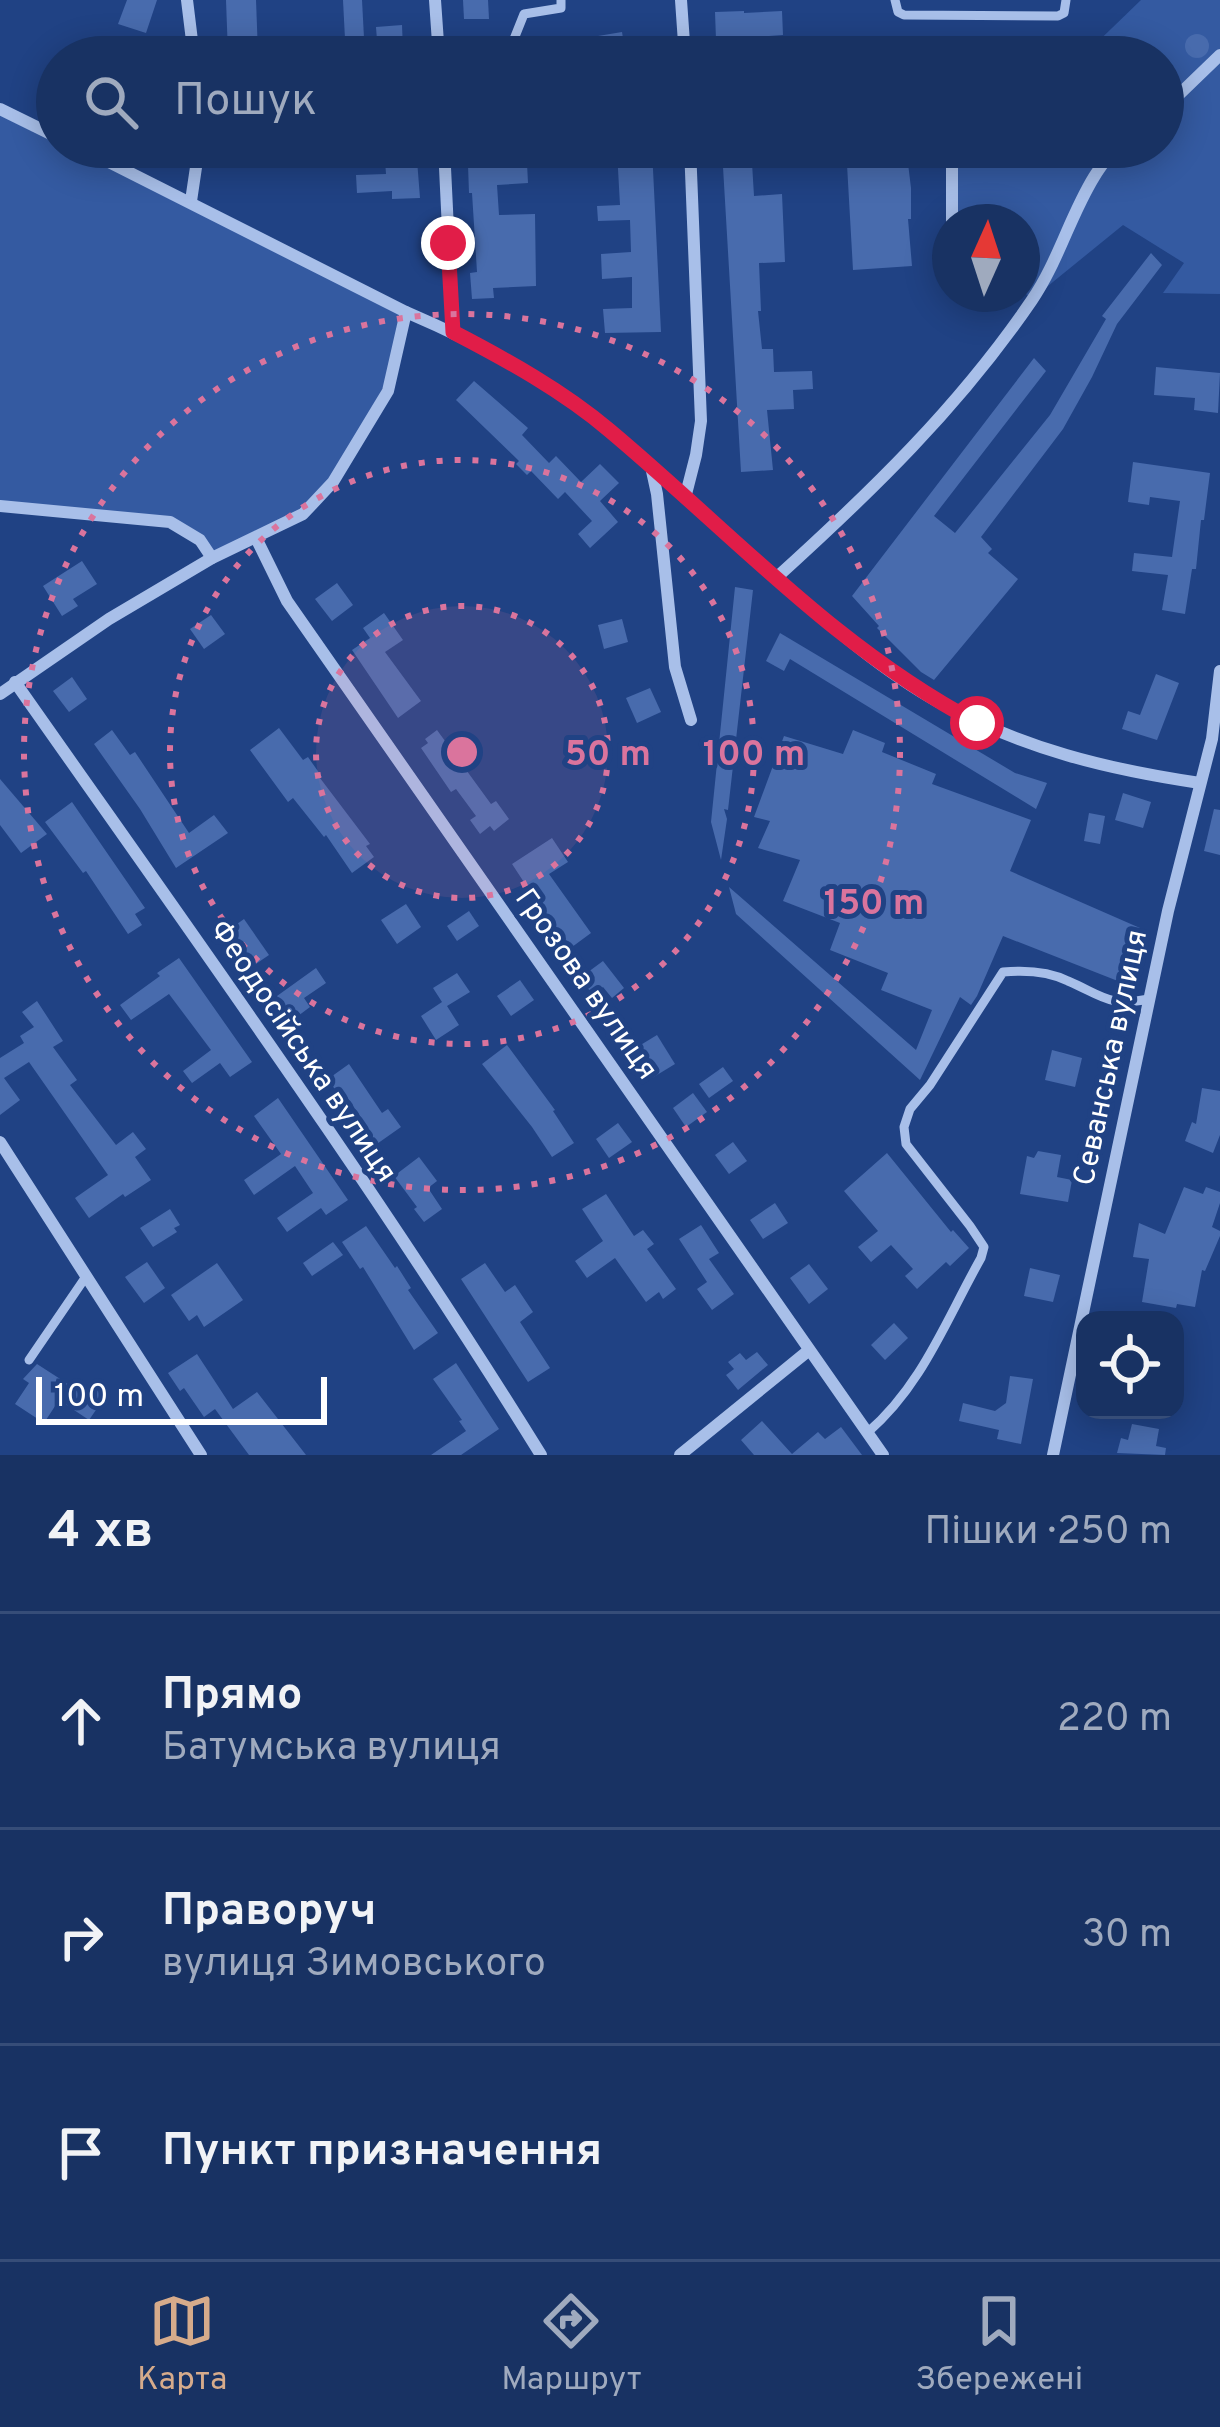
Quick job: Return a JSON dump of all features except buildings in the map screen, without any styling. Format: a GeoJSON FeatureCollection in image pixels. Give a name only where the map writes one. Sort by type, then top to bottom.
{"type":"FeatureCollection","features":[{"type":"Feature","properties":{"kind":"street"},"geometry":{"type":"LineString","coordinates":[[187,0],[191,36]]}},
{"type":"Feature","properties":{"kind":"street"},"geometry":{"type":"LineString","coordinates":[[435,0],[438,36]]}},
{"type":"Feature","properties":{"kind":"street"},"geometry":{"type":"LineString","coordinates":[[681,0],[684,36]]}},
{"type":"Feature","properties":{"kind":"street"},"geometry":{"type":"LineString","coordinates":[[1184,90],[1220,55]]}},
{"type":"Feature","properties":{"kind":"street"},"geometry":{"type":"LineString","coordinates":[[0,109],[36,126]]}},
{"type":"Feature","properties":{"kind":"street"},"geometry":{"type":"LineString","coordinates":[[122,168],[453,332],[548,386],[608,429],[848,640],[934,700],[977,723],[1068,758],[1200,783]]}},
{"type":"Feature","properties":{"kind":"street"},"geometry":{"type":"LineString","coordinates":[[191,202],[196,168]]}},
{"type":"Feature","properties":{"kind":"street"},"geometry":{"type":"LineString","coordinates":[[445,168],[453,332]]}},
{"type":"Feature","properties":{"kind":"street"},"geometry":{"type":"LineString","coordinates":[[685,498],[701,421],[691,168]]}},
{"type":"Feature","properties":{"kind":"street"},"geometry":{"type":"LineString","coordinates":[[952,168],[952,204]]}},
{"type":"Feature","properties":{"kind":"street"},"geometry":{"type":"LineString","coordinates":[[1040,280],[1052,266],[1100,168]]}},
{"type":"Feature","properties":{"kind":"street"},"geometry":{"type":"LineString","coordinates":[[0,694],[109,619],[212,558],[303,514],[333,482],[388,391],[406,312]]}},
{"type":"Feature","properties":{"kind":"street"},"geometry":{"type":"LineString","coordinates":[[776,578],[927,434],[960,395],[1016,312]]}},
{"type":"Feature","properties":{"kind":"street"},"geometry":{"type":"LineString","coordinates":[[652,470],[675,668],[691,720]]}},
{"type":"Feature","properties":{"kind":"street"},"geometry":{"type":"LineString","coordinates":[[0,506],[170,522],[200,540],[212,558]]}},
{"type":"Feature","properties":{"kind":"street","name":"Грозова вулиця"},"geometry":{"type":"LineString","coordinates":[[256,538],[287,601],[884,1455]]}},
{"type":"Feature","properties":{"kind":"street","name":"Севанська вулиця"},"geometry":{"type":"LineString","coordinates":[[1053,1455],[1149,999],[1212,739],[1220,671]]}},
{"type":"Feature","properties":{"kind":"street","name":"Феодосійська вулиця"},"geometry":{"type":"LineString","coordinates":[[15,682],[449,1309],[541,1455]]}},
{"type":"Feature","properties":{"kind":"street"},"geometry":{"type":"LineString","coordinates":[[0,1142],[200,1455]]}},
{"type":"Feature","properties":{"kind":"street"},"geometry":{"type":"LineString","coordinates":[[680,1455],[808,1351]]}},
{"type":"Feature","properties":{"kind":"lane"},"geometry":{"type":"LineString","coordinates":[[515,36],[524,14],[562,8],[561,0]]}},
{"type":"Feature","properties":{"kind":"lane"},"geometry":{"type":"LineString","coordinates":[[895,0],[898,12],[904,15],[1058,16],[1064,13],[1066,0]]}},
{"type":"Feature","properties":{"kind":"lane"},"geometry":{"type":"LineString","coordinates":[[867,1433],[912,1385],[984,1247],[906,1144],[904,1126],[910,1109],[1003,972],[1027,970],[1066,979],[1096,997],[1125,1004],[1149,999]]}},
{"type":"Feature","properties":{"kind":"lane"},"geometry":{"type":"LineString","coordinates":[[29,1360],[85,1278]]}},
{"type":"Feature","properties":{"kind":"shaded area"},"geometry":{"type":"Polygon","coordinates":[[[1141,0],[1220,0],[1220,294],[1163,293],[1184,263],[1123,225],[1040,292],[1040,204],[952,204],[952,168],[1184,168],[1184,36],[1104,36],[1141,0]]]}},
{"type":"Feature","properties":{"kind":"shaded area"},"geometry":{"type":"Polygon","coordinates":[[[0,109],[36,127],[36,168],[121,168],[406,312],[396,363],[333,482],[303,514],[212,558],[184,528],[0,506],[0,109]]]}},
{"type":"Feature","properties":{"kind":"route"},"geometry":{"type":"LineString","coordinates":[[448,243],[453,332],[548,386],[608,429],[848,640],[934,700],[977,723]]}}]}
